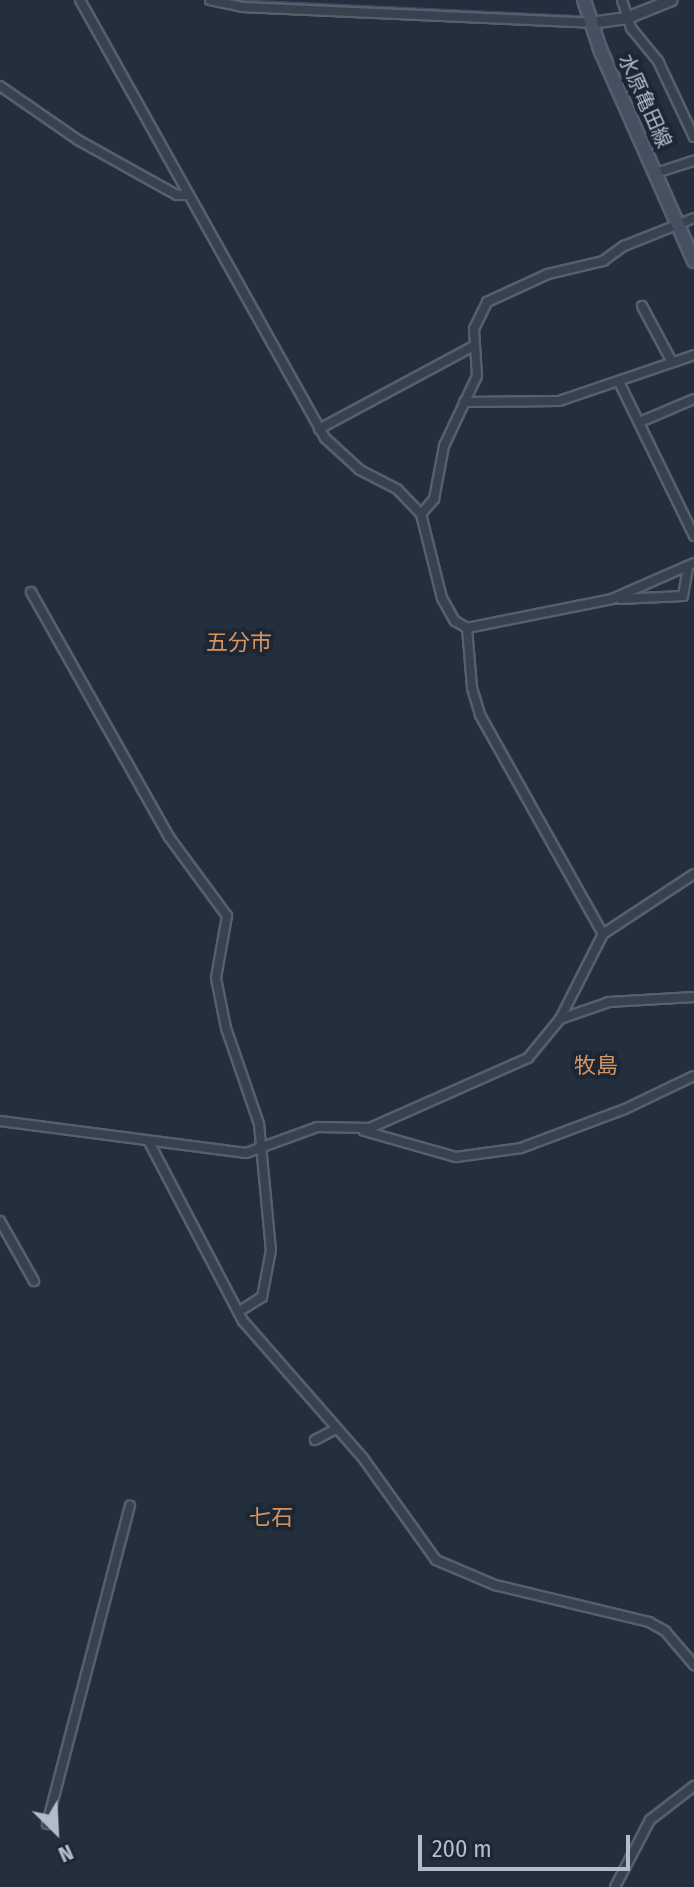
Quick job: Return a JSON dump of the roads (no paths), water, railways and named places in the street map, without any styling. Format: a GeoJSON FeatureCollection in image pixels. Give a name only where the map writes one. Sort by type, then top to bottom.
{"type":"FeatureCollection","features":[{"type":"Feature","properties":{"kind":"main road","name":"水原亀田線"},"geometry":{"type":"LineString","coordinates":[[584,0],[591,23],[694,261]]}},
{"type":"Feature","properties":{"kind":"street"},"geometry":{"type":"LineString","coordinates":[[80,0],[319,429],[339,454],[397,489],[421,514],[446,609],[467,628],[472,688],[480,715],[603,934]]}},
{"type":"Feature","properties":{"kind":"street"},"geometry":{"type":"LineString","coordinates":[[210,0],[242,7],[591,23],[627,18],[672,0]]}},
{"type":"Feature","properties":{"kind":"street"},"geometry":{"type":"LineString","coordinates":[[622,0],[627,18],[658,61],[694,137]]}},
{"type":"Feature","properties":{"kind":"street"},"geometry":{"type":"LineString","coordinates":[[0,86],[29,101],[78,140],[177,195],[188,195]]}},
{"type":"Feature","properties":{"kind":"street"},"geometry":{"type":"LineString","coordinates":[[656,173],[694,161]]}},
{"type":"Feature","properties":{"kind":"street"},"geometry":{"type":"LineString","coordinates":[[421,514],[434,499],[444,446],[477,376],[474,346],[477,318],[487,302],[548,274],[603,261],[624,246],[694,218]]}},
{"type":"Feature","properties":{"kind":"street"},"geometry":{"type":"LineString","coordinates":[[642,306],[671,360]]}},
{"type":"Feature","properties":{"kind":"street"},"geometry":{"type":"LineString","coordinates":[[319,429],[474,346]]}},
{"type":"Feature","properties":{"kind":"street"},"geometry":{"type":"LineString","coordinates":[[464,402],[538,403],[620,384],[671,360],[694,355]]}},
{"type":"Feature","properties":{"kind":"street"},"geometry":{"type":"LineString","coordinates":[[620,384],[694,536]]}},
{"type":"Feature","properties":{"kind":"street"},"geometry":{"type":"LineString","coordinates":[[640,422],[694,399]]}},
{"type":"Feature","properties":{"kind":"street"},"geometry":{"type":"LineString","coordinates":[[467,628],[612,599],[683,596],[691,565]]}},
{"type":"Feature","properties":{"kind":"street"},"geometry":{"type":"LineString","coordinates":[[612,599],[691,565]]}},
{"type":"Feature","properties":{"kind":"street"},"geometry":{"type":"LineString","coordinates":[[31,592],[169,837],[227,916],[216,978],[264,1149],[271,1250],[267,1287],[262,1297],[238,1312]]}},
{"type":"Feature","properties":{"kind":"street"},"geometry":{"type":"LineString","coordinates":[[359,1130],[507,1072],[528,1058],[560,1019],[586,959],[603,934],[694,874]]}},
{"type":"Feature","properties":{"kind":"street"},"geometry":{"type":"LineString","coordinates":[[560,1019],[609,1002],[694,997]]}},
{"type":"Feature","properties":{"kind":"street"},"geometry":{"type":"LineString","coordinates":[[0,1121],[150,1144],[246,1153],[264,1149],[317,1127],[359,1130],[456,1157],[535,1145],[694,1076]]}},
{"type":"Feature","properties":{"kind":"street"},"geometry":{"type":"LineString","coordinates":[[150,1144],[238,1312],[383,1483],[436,1560],[495,1585],[649,1622],[665,1631],[694,1665]]}},
{"type":"Feature","properties":{"kind":"street"},"geometry":{"type":"LineString","coordinates":[[0,1221],[34,1281]]}},
{"type":"Feature","properties":{"kind":"street"},"geometry":{"type":"LineString","coordinates":[[315,1440],[336,1429]]}},
{"type":"Feature","properties":{"kind":"street"},"geometry":{"type":"LineString","coordinates":[[47,1824],[130,1506]]}},
{"type":"Feature","properties":{"kind":"street"},"geometry":{"type":"LineString","coordinates":[[615,1887],[650,1820],[694,1786]]}},
{"type":"Feature","properties":{"kind":"waterway"},"geometry":{"type":"LineString","coordinates":[[239,0],[581,16]]}},
{"type":"Feature","properties":{"kind":"district","name":"五分市"},"geometry":{"type":"Point","coordinates":[239,643]}},
{"type":"Feature","properties":{"kind":"district","name":"牧島"},"geometry":{"type":"Point","coordinates":[596,1066]}},
{"type":"Feature","properties":{"kind":"district","name":"七石"},"geometry":{"type":"Point","coordinates":[271,1518]}}]}
